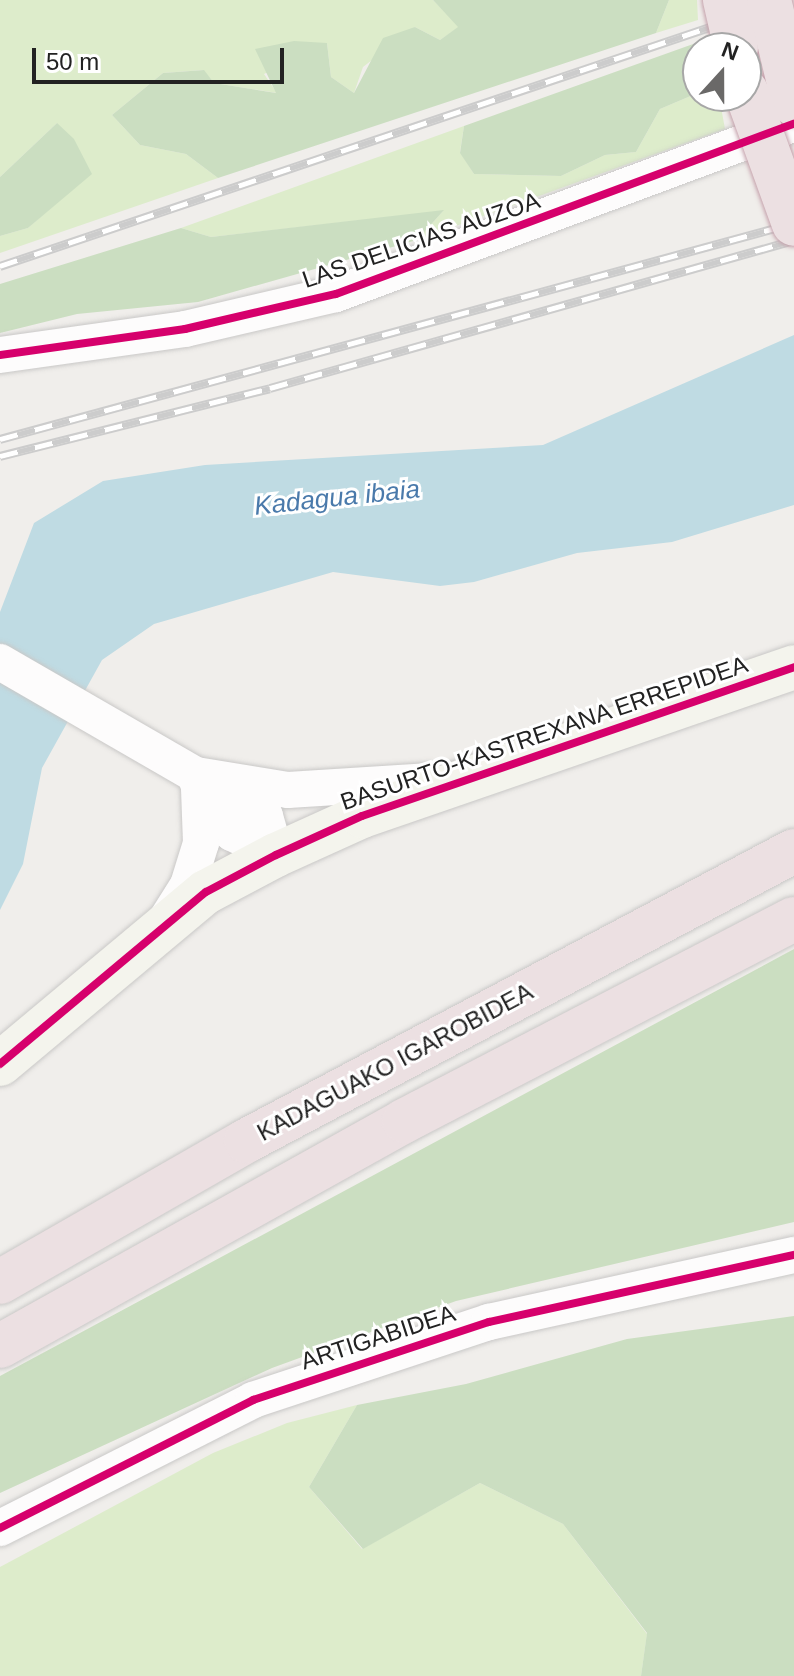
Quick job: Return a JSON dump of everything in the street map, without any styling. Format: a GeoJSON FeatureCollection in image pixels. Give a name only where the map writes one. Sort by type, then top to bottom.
{"type":"FeatureCollection","features":[{"type":"Feature","properties":{"kind":"highway"},"geometry":{"type":"LineString","coordinates":[[725,0],[732,32]]}},
{"type":"Feature","properties":{"kind":"highway"},"geometry":{"type":"LineString","coordinates":[[769,0],[794,104]]}},
{"type":"Feature","properties":{"kind":"highway"},"geometry":{"type":"LineString","coordinates":[[754,112],[794,224]]}},
{"type":"Feature","properties":{"kind":"highway","name":"KADAGUAKO IGAROBIDEA"},"geometry":{"type":"LineString","coordinates":[[0,1282],[246,1141],[794,851]]}},
{"type":"Feature","properties":{"kind":"highway"},"geometry":{"type":"LineString","coordinates":[[0,1346],[404,1121],[794,919]]}},
{"type":"Feature","properties":{"kind":"street","name":"LAS DELICIAS AUZOA"},"geometry":{"type":"LineString","coordinates":[[0,355],[185,329],[336,294],[794,124]]}},
{"type":"Feature","properties":{"kind":"street"},"geometry":{"type":"LineString","coordinates":[[0,662],[196,778],[236,784],[345,790],[489,774]]}},
{"type":"Feature","properties":{"kind":"street","name":"BASURTO-KASTREXANA ERREPIDEA"},"geometry":{"type":"LineString","coordinates":[[0,1064],[206,892],[276,855],[362,816],[794,667]]}},
{"type":"Feature","properties":{"kind":"street"},"geometry":{"type":"LineString","coordinates":[[196,778],[232,833],[276,855]]}},
{"type":"Feature","properties":{"kind":"street"},"geometry":{"type":"LineString","coordinates":[[161,927],[188,885],[201,843],[196,778]]}},
{"type":"Feature","properties":{"kind":"street"},"geometry":{"type":"LineString","coordinates":[[236,784],[265,816],[276,855]]}},
{"type":"Feature","properties":{"kind":"street","name":"ARTIGABIDEA"},"geometry":{"type":"LineString","coordinates":[[0,1528],[253,1400],[489,1322],[794,1255]]}},
{"type":"Feature","properties":{"kind":"green space"},"geometry":{"type":"Polygon","coordinates":[[[0,0],[433,0],[459,27],[440,40],[415,27],[363,67],[354,93],[331,77],[327,43],[264,74],[277,93],[214,83],[203,70],[163,73],[112,115],[140,145],[186,154],[218,178],[0,253],[0,236],[28,228],[54,205],[57,123],[0,177],[0,0]]]}},
{"type":"Feature","properties":{"kind":"green space"},"geometry":{"type":"Polygon","coordinates":[[[433,0],[669,0],[656,33],[218,178],[186,154],[140,145],[112,115],[163,73],[204,70],[214,83],[276,93],[255,49],[294,41],[327,43],[331,77],[354,93],[383,38],[415,27],[440,40],[458,27],[433,0]]]}},
{"type":"Feature","properties":{"kind":"green space"},"geometry":{"type":"Polygon","coordinates":[[[669,0],[697,0],[698,20],[656,33],[669,0]]]}},
{"type":"Feature","properties":{"kind":"green space"},"geometry":{"type":"Polygon","coordinates":[[[682,48],[682,100],[660,109],[636,152],[605,155],[561,176],[474,174],[460,153],[464,126],[682,48]]]}},
{"type":"Feature","properties":{"kind":"green space"},"geometry":{"type":"Polygon","coordinates":[[[682,100],[682,112],[722,112],[725,129],[417,240],[443,211],[211,237],[181,228],[464,126],[460,152],[474,174],[561,176],[605,155],[636,152],[660,109],[682,100]]]}},
{"type":"Feature","properties":{"kind":"green space"},"geometry":{"type":"Polygon","coordinates":[[[57,123],[74,139],[92,174],[28,228],[0,236],[0,177],[57,123]]]}},
{"type":"Feature","properties":{"kind":"green space"},"geometry":{"type":"Polygon","coordinates":[[[444,210],[417,240],[198,302],[77,314],[0,333],[0,284],[181,228],[211,237],[444,210]]]}},
{"type":"Feature","properties":{"kind":"green space"},"geometry":{"type":"Polygon","coordinates":[[[794,949],[794,1222],[456,1301],[272,1368],[0,1493],[0,1376],[794,949]]]}},
{"type":"Feature","properties":{"kind":"green space"},"geometry":{"type":"Polygon","coordinates":[[[794,1316],[794,1676],[641,1676],[647,1633],[563,1524],[480,1483],[363,1549],[309,1487],[357,1405],[466,1384],[627,1339],[794,1316]]]}},
{"type":"Feature","properties":{"kind":"green space"},"geometry":{"type":"Polygon","coordinates":[[[357,1405],[309,1487],[362,1549],[480,1483],[563,1524],[647,1634],[641,1676],[0,1676],[0,1567],[213,1453],[287,1423],[357,1405]]]}},
{"type":"Feature","properties":{"kind":"water","name":"Kadagua ibaia"},"geometry":{"type":"Polygon","coordinates":[[[794,335],[794,505],[672,542],[577,553],[474,582],[440,586],[333,572],[154,624],[102,660],[42,768],[23,864],[0,910],[0,612],[34,523],[103,481],[205,465],[543,445],[794,335]]]}},
{"type":"Feature","properties":{"kind":"railway"},"geometry":{"type":"LineString","coordinates":[[0,266],[790,0]]}},
{"type":"Feature","properties":{"kind":"railway"},"geometry":{"type":"LineString","coordinates":[[0,439],[794,223]]}},
{"type":"Feature","properties":{"kind":"railway"},"geometry":{"type":"LineString","coordinates":[[0,456],[270,388],[794,240]]}},
{"type":"Feature","properties":{"kind":"cycle path"},"geometry":{"type":"LineString","coordinates":[[0,355],[185,329],[336,294],[794,124]]}},
{"type":"Feature","properties":{"kind":"cycle path"},"geometry":{"type":"LineString","coordinates":[[0,1064],[206,892],[276,855],[362,816],[794,667]]}},
{"type":"Feature","properties":{"kind":"cycle path"},"geometry":{"type":"LineString","coordinates":[[0,1528],[253,1400],[489,1322],[794,1255]]}}]}
